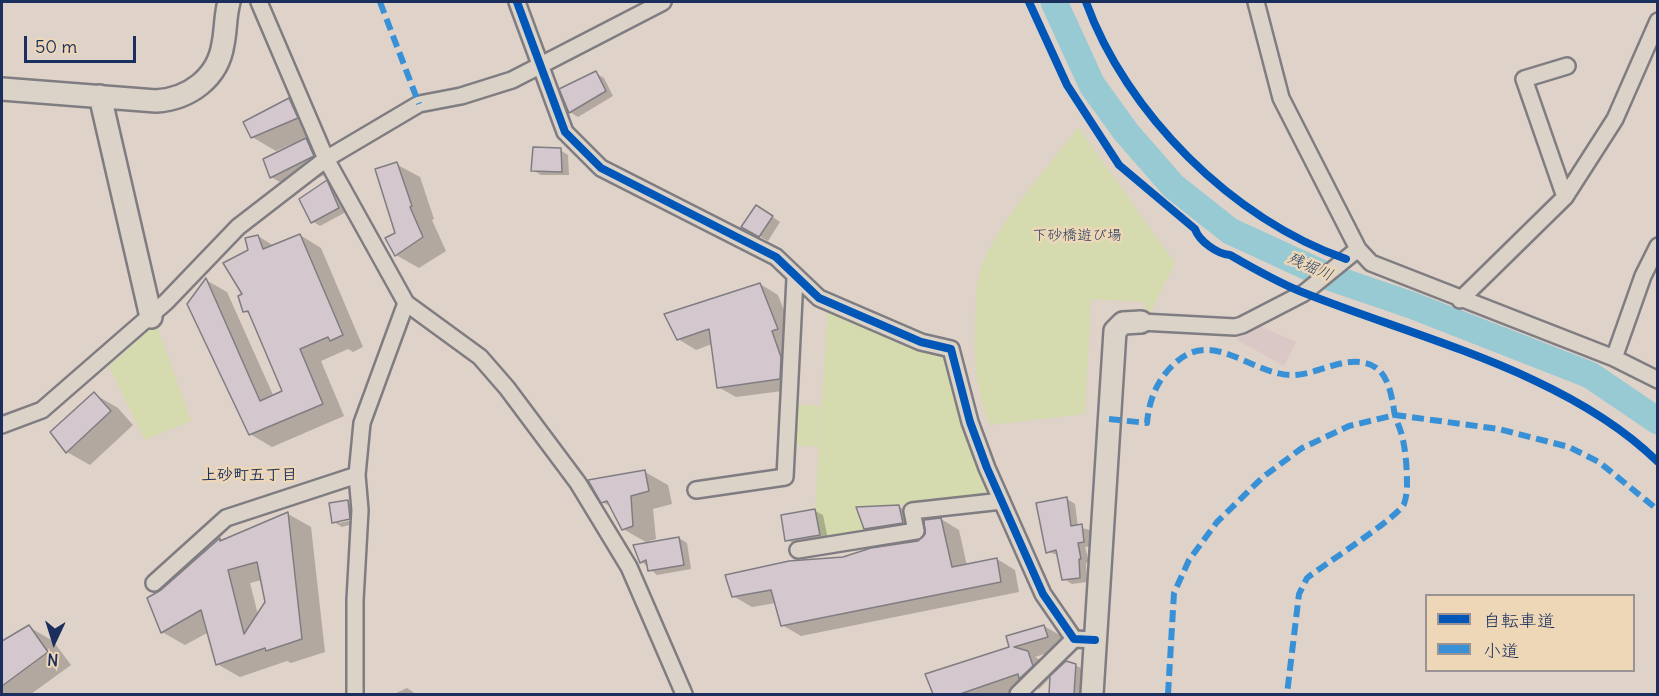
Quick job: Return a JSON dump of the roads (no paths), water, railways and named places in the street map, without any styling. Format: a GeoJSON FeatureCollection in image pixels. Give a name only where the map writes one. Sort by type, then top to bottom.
{"type":"FeatureCollection","features":[{"type":"Feature","properties":{"kind":"street"},"geometry":{"type":"LineString","coordinates":[[2,89],[163,100],[180,97],[195,89],[212,72],[221,53],[229,2]]}},
{"type":"Feature","properties":{"kind":"street"},"geometry":{"type":"LineString","coordinates":[[258,2],[326,159],[406,303],[480,357],[507,388],[578,483],[629,567],[684,694]]}},
{"type":"Feature","properties":{"kind":"street"},"geometry":{"type":"LineString","coordinates":[[517,2],[565,132],[601,168],[776,257],[795,278],[819,298],[921,342],[951,349],[970,422],[1002,501],[1043,594],[1074,639]]}},
{"type":"Feature","properties":{"kind":"street"},"geometry":{"type":"LineString","coordinates":[[2,425],[42,410],[151,317],[238,227],[326,159],[419,104],[503,84],[663,2]]}},
{"type":"Feature","properties":{"kind":"street"},"geometry":{"type":"LineString","coordinates":[[1256,2],[1281,98],[1358,249],[1371,263],[1460,300],[1614,358],[1658,380]]}},
{"type":"Feature","properties":{"kind":"street"},"geometry":{"type":"LineString","coordinates":[[1460,300],[1565,197],[1615,119],[1658,21]]}},
{"type":"Feature","properties":{"kind":"street"},"geometry":{"type":"LineString","coordinates":[[1565,197],[1524,79],[1567,66]]}},
{"type":"Feature","properties":{"kind":"street"},"geometry":{"type":"LineString","coordinates":[[100,96],[151,317]]}},
{"type":"Feature","properties":{"kind":"street"},"geometry":{"type":"LineString","coordinates":[[1614,358],[1643,276],[1658,246]]}},
{"type":"Feature","properties":{"kind":"street"},"geometry":{"type":"LineString","coordinates":[[1092,694],[1115,331],[1123,323],[1141,322],[1235,327],[1310,288],[1358,249]]}},
{"type":"Feature","properties":{"kind":"street"},"geometry":{"type":"LineString","coordinates":[[696,490],[785,477],[795,278]]}},
{"type":"Feature","properties":{"kind":"street"},"geometry":{"type":"LineString","coordinates":[[355,694],[355,600],[360,510],[357,475],[362,423],[406,303]]}},
{"type":"Feature","properties":{"kind":"street"},"geometry":{"type":"LineString","coordinates":[[154,583],[226,518],[357,475]]}},
{"type":"Feature","properties":{"kind":"street"},"geometry":{"type":"LineString","coordinates":[[798,550],[916,531],[912,511],[1002,501]]}},
{"type":"Feature","properties":{"kind":"street"},"geometry":{"type":"LineString","coordinates":[[1018,694],[1074,639],[1095,640]]}},
{"type":"Feature","properties":{"kind":"waterway","name":"残堀川"},"geometry":{"type":"LineString","coordinates":[[1054,2],[1092,85],[1126,132],[1173,186],[1230,231],[1332,278],[1411,305],[1590,375],[1658,421]]}},
{"type":"Feature","properties":{"kind":"district","name":"上砂町五丁目"},"geometry":{"type":"Point","coordinates":[249,475]}},
{"type":"Feature","properties":{"kind":"park label","name":"下砂橋遊び場"},"geometry":{"type":"Point","coordinates":[1077,236]}}]}
